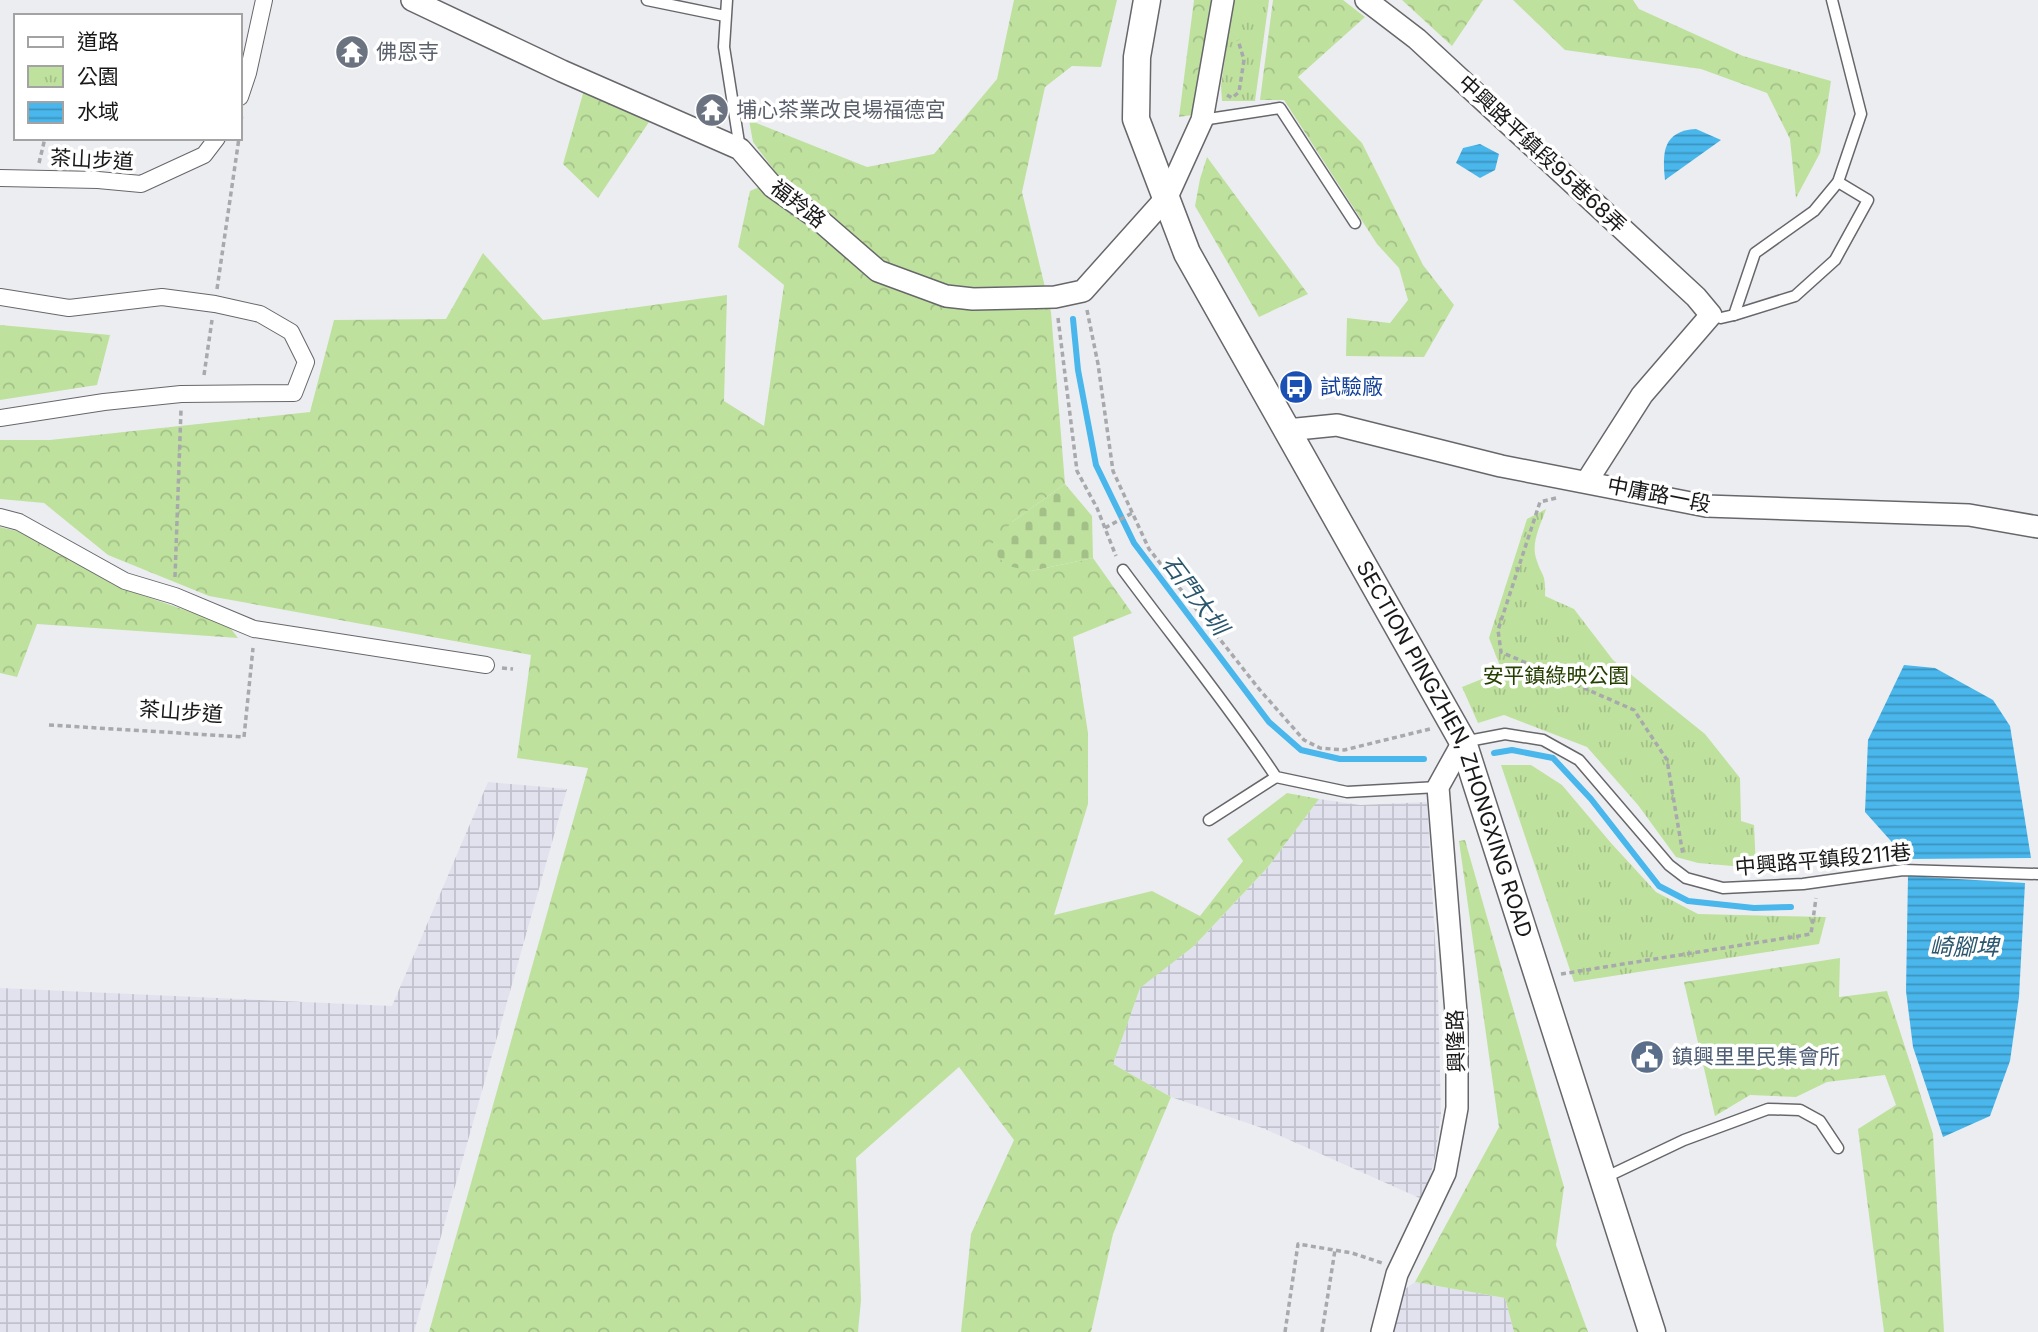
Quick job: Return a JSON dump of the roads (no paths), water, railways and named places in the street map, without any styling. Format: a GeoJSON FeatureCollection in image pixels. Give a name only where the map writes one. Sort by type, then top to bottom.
{"type":"FeatureCollection","features":[{"type":"Feature","properties":{"kind":"street"},"geometry":{"type":"LineString","coordinates":[[242,91],[264,0]]}},
{"type":"Feature","properties":{"kind":"street","name":"福羚路"},"geometry":{"type":"LineString","coordinates":[[412,0],[562,71],[740,149],[773,187],[817,218],[878,271],[946,296],[973,299],[1055,297],[1083,291],[1167,197]]}},
{"type":"Feature","properties":{"kind":"street","name":"SECTION PINGZHEN, ZHONGXING ROAD"},"geometry":{"type":"LineString","coordinates":[[1147,0],[1137,57],[1136,119],[1187,253],[1457,733],[1652,1332]]}},
{"type":"Feature","properties":{"kind":"street"},"geometry":{"type":"LineString","coordinates":[[1167,197],[1202,121],[1223,0]]}},
{"type":"Feature","properties":{"kind":"street","name":"中興路平鎮段95巷68弄"},"geometry":{"type":"LineString","coordinates":[[1366,0],[1417,39],[1696,297],[1712,315]]}},
{"type":"Feature","properties":{"kind":"street","name":"茶山步道"},"geometry":{"type":"LineString","coordinates":[[0,178],[141,184],[204,155],[215,140]]}},
{"type":"Feature","properties":{"kind":"street"},"geometry":{"type":"LineString","coordinates":[[0,298],[69,308],[162,298],[215,304],[260,314],[291,332],[306,362],[295,393],[181,394],[104,402],[0,418]]}},
{"type":"Feature","properties":{"kind":"street"},"geometry":{"type":"LineString","coordinates":[[1587,481],[1642,395],[1712,315]]}},
{"type":"Feature","properties":{"kind":"street","name":"中庸路一段"},"geometry":{"type":"LineString","coordinates":[[1287,430],[1337,425],[1501,466],[1706,506],[1969,515],[2038,527]]}},
{"type":"Feature","properties":{"kind":"street"},"geometry":{"type":"LineString","coordinates":[[0,517],[19,522],[125,581],[175,597],[254,629],[486,665]]}},
{"type":"Feature","properties":{"kind":"street"},"geometry":{"type":"LineString","coordinates":[[1438,787],[1457,733]]}},
{"type":"Feature","properties":{"kind":"street","name":"興隆路"},"geometry":{"type":"LineString","coordinates":[[1382,1332],[1397,1273],[1445,1173],[1458,1108],[1457,1025],[1438,787]]}},
{"type":"Feature","properties":{"kind":"lane"},"geometry":{"type":"LineString","coordinates":[[648,0],[724,16]]}},
{"type":"Feature","properties":{"kind":"lane"},"geometry":{"type":"LineString","coordinates":[[727,0],[724,47],[740,149]]}},
{"type":"Feature","properties":{"kind":"lane"},"geometry":{"type":"LineString","coordinates":[[1734,315],[1755,253],[1814,211],[1838,182],[1861,114],[1832,0]]}},
{"type":"Feature","properties":{"kind":"lane"},"geometry":{"type":"LineString","coordinates":[[1202,121],[1280,108],[1354,223]]}},
{"type":"Feature","properties":{"kind":"lane"},"geometry":{"type":"LineString","coordinates":[[1712,315],[1721,318],[1795,296],[1835,260],[1868,200],[1838,182]]}},
{"type":"Feature","properties":{"kind":"lane"},"geometry":{"type":"LineString","coordinates":[[1123,570],[1220,701],[1245,729],[1276,777]]}},
{"type":"Feature","properties":{"kind":"lane","name":"中興路平鎮段211巷"},"geometry":{"type":"LineString","coordinates":[[1457,733],[1505,734],[1543,740],[1579,760],[1669,865],[1686,878],[1723,888],[1818,882],[1903,870],[2038,874]]}},
{"type":"Feature","properties":{"kind":"lane"},"geometry":{"type":"LineString","coordinates":[[1209,820],[1276,777],[1347,792],[1438,787]]}},
{"type":"Feature","properties":{"kind":"lane"},"geometry":{"type":"LineString","coordinates":[[1602,1179],[1684,1140],[1768,1109],[1800,1110],[1820,1121],[1838,1148]]}},
{"type":"Feature","properties":{"kind":"water"},"geometry":{"type":"Polygon","coordinates":[[[1696,129],[1721,140],[1665,180],[1664,160],[1667,145],[1677,134],[1696,129]]]}},
{"type":"Feature","properties":{"kind":"water"},"geometry":{"type":"Polygon","coordinates":[[[1480,144],[1499,154],[1495,170],[1480,178],[1456,163],[1463,148],[1480,144]]]}},
{"type":"Feature","properties":{"kind":"water"},"geometry":{"type":"Polygon","coordinates":[[[1904,665],[1935,668],[1993,700],[2010,726],[2031,858],[1907,859],[1865,812],[1868,740],[1904,665]]]}},
{"type":"Feature","properties":{"kind":"water","name":"崎腳埤"},"geometry":{"type":"Polygon","coordinates":[[[1908,876],[2025,883],[2019,997],[2010,1061],[1990,1116],[1943,1137],[1913,1047],[1906,991],[1908,876]]]}},
{"type":"Feature","properties":{"kind":"waterway","name":"石門大圳"},"geometry":{"type":"LineString","coordinates":[[1073,319],[1078,370],[1096,465],[1134,543],[1269,722],[1301,750],[1340,759],[1424,759]]}},
{"type":"Feature","properties":{"kind":"waterway","name":"石門大圳"},"geometry":{"type":"LineString","coordinates":[[1494,753],[1512,750],[1553,758],[1591,799],[1659,886],[1688,901],[1754,908],[1791,907]]}},
{"type":"Feature","properties":{"kind":"place","name":"佛恩寺"},"geometry":{"type":"Point","coordinates":[352,52]}},
{"type":"Feature","properties":{"kind":"place","name":"埔心茶業改良場福德宮"},"geometry":{"type":"Point","coordinates":[712,110]}},
{"type":"Feature","properties":{"kind":"place","name":"試驗廠"},"geometry":{"type":"Point","coordinates":[1296,387]}},
{"type":"Feature","properties":{"kind":"place","name":"鎮興里里民集會所"},"geometry":{"type":"Point","coordinates":[1647,1057]}},
{"type":"Feature","properties":{"kind":"park label","name":"安平鎮綠映公園"},"geometry":{"type":"Point","coordinates":[1556,676]}}]}
